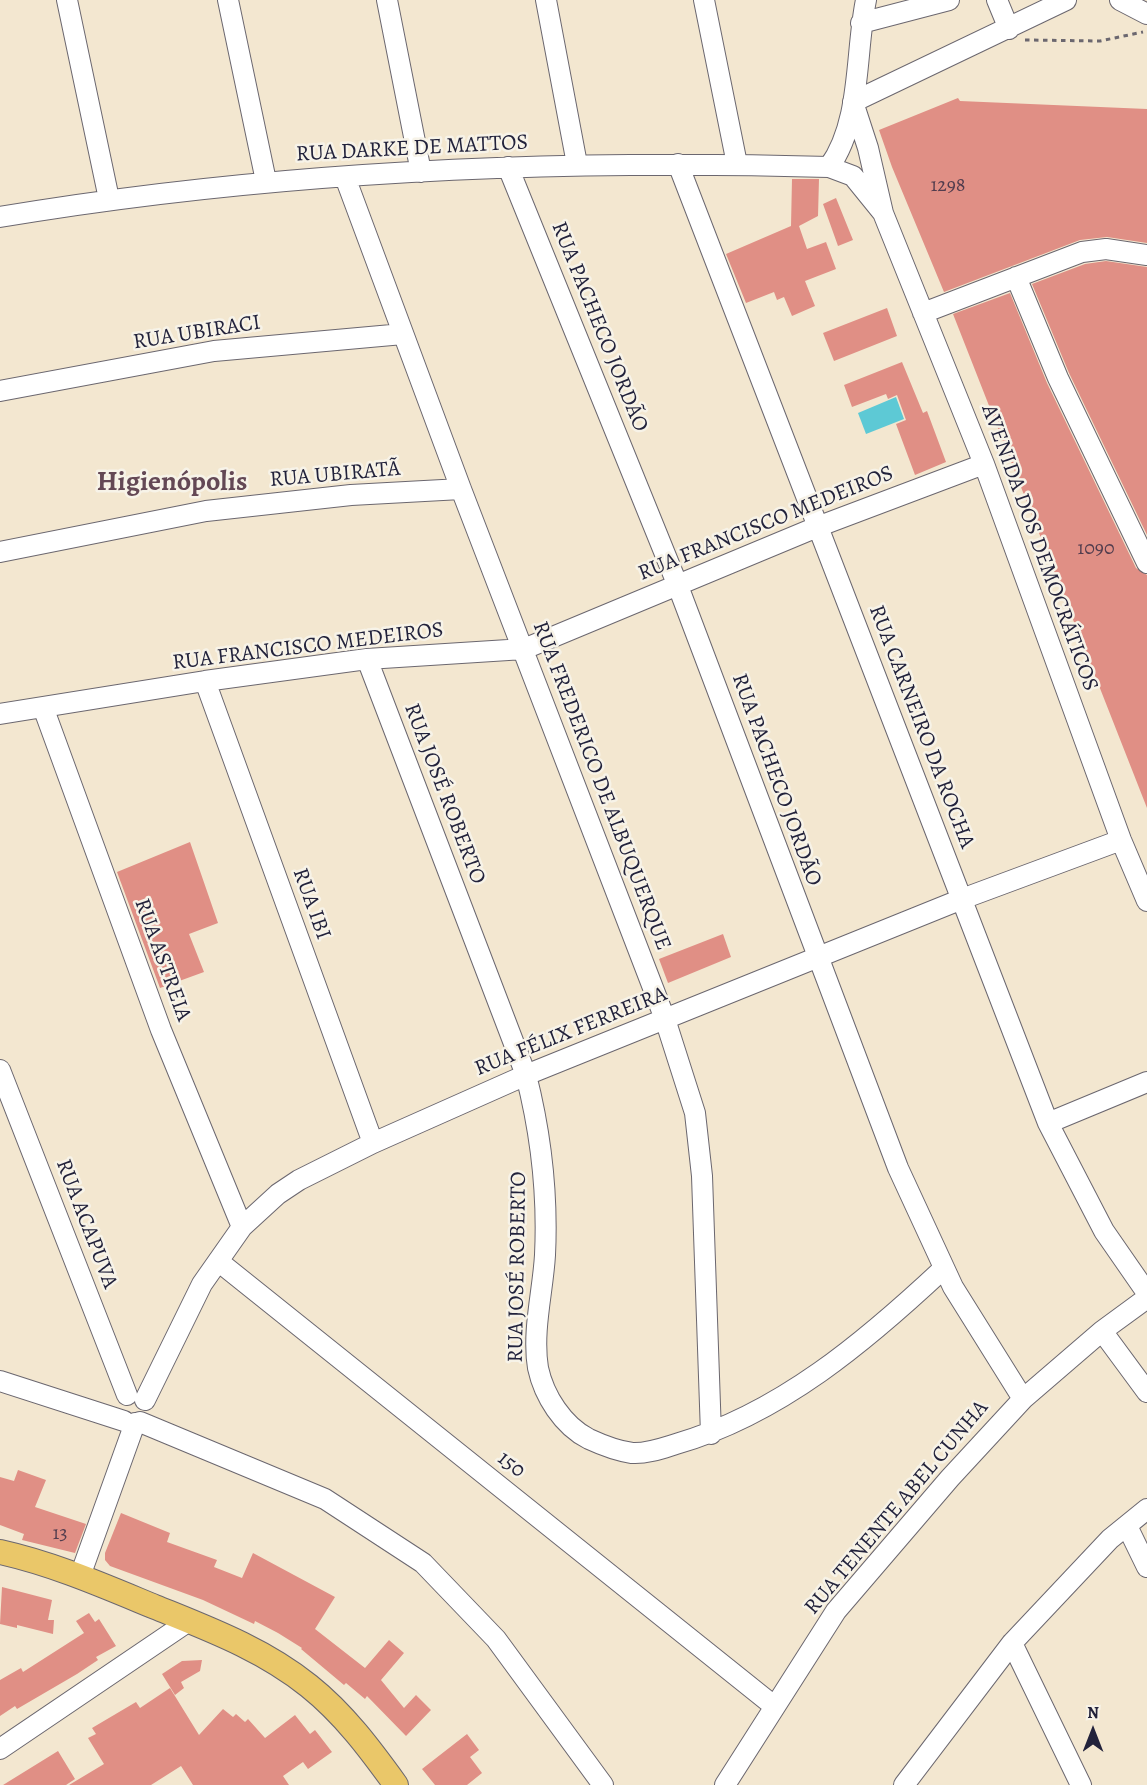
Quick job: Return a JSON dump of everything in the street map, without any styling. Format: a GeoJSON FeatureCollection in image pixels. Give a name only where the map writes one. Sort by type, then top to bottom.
{"type":"FeatureCollection","features":[{"type":"Feature","properties":{"kind":"main road"},"geometry":{"type":"LineString","coordinates":[[0,1552],[80,1576],[245,1645],[280,1665],[310,1686],[357,1732],[396,1785]]}},
{"type":"Feature","properties":{"kind":"street"},"geometry":{"type":"LineString","coordinates":[[67,0],[109,199]]}},
{"type":"Feature","properties":{"kind":"street"},"geometry":{"type":"LineString","coordinates":[[228,0],[266,181]]}},
{"type":"Feature","properties":{"kind":"street"},"geometry":{"type":"LineString","coordinates":[[387,0],[421,172]]}},
{"type":"Feature","properties":{"kind":"street"},"geometry":{"type":"LineString","coordinates":[[546,0],[577,164]]}},
{"type":"Feature","properties":{"kind":"street"},"geometry":{"type":"LineString","coordinates":[[704,0],[737,164]]}},
{"type":"Feature","properties":{"kind":"street","name":"AVENIDA DOS DEMOCRÁTICOS"},"geometry":{"type":"LineString","coordinates":[[866,0],[861,23],[853,102],[840,147],[829,167],[853,176],[883,213]]}},
{"type":"Feature","properties":{"kind":"street"},"geometry":{"type":"LineString","coordinates":[[861,23],[903,6],[949,0]]}},
{"type":"Feature","properties":{"kind":"street"},"geometry":{"type":"LineString","coordinates":[[997,0],[1014,34]]}},
{"type":"Feature","properties":{"kind":"street"},"geometry":{"type":"LineString","coordinates":[[853,102],[892,81],[1014,34],[1066,0]]}},
{"type":"Feature","properties":{"kind":"street"},"geometry":{"type":"LineString","coordinates":[[1120,0],[1147,14]]}},
{"type":"Feature","properties":{"kind":"street","name":"AVENIDA DOS DEMOCRÁTICOS"},"geometry":{"type":"LineString","coordinates":[[853,102],[868,148],[883,213],[984,464],[1121,840],[1147,901]]}},
{"type":"Feature","properties":{"kind":"street","name":"RUA DARKE DE MATTOS"},"geometry":{"type":"LineString","coordinates":[[0,217],[109,199],[266,181],[577,164],[737,164],[829,167]]}},
{"type":"Feature","properties":{"kind":"street","name":"RUA CARNEIRO DA ROCHA"},"geometry":{"type":"LineString","coordinates":[[678,164],[1048,1123],[1104,1231],[1147,1293]]}},
{"type":"Feature","properties":{"kind":"street","name":"RUA PACHECO JORDÃO"},"geometry":{"type":"LineString","coordinates":[[508,167],[678,586],[898,1168],[943,1269],[1023,1399]]}},
{"type":"Feature","properties":{"kind":"street","name":"RUA FREDERICO DE ALBUQUERQUE"},"geometry":{"type":"LineString","coordinates":[[345,177],[665,1019],[695,1113],[702,1176],[711,1434]]}},
{"type":"Feature","properties":{"kind":"street"},"geometry":{"type":"LineString","coordinates":[[923,313],[1066,256],[1096,249],[1147,255]]}},
{"type":"Feature","properties":{"kind":"street"},"geometry":{"type":"LineString","coordinates":[[1016,277],[1063,387],[1147,563]]}},
{"type":"Feature","properties":{"kind":"street","name":"RUA UBIRACI"},"geometry":{"type":"LineString","coordinates":[[0,391],[214,351],[403,333]]}},
{"type":"Feature","properties":{"kind":"street","name":"RUA FRANCISCO MEDEIROS"},"geometry":{"type":"LineString","coordinates":[[0,714],[205,681],[367,659],[524,649],[817,527],[984,464]]}},
{"type":"Feature","properties":{"kind":"street","name":"RUA UBIRATÃ"},"geometry":{"type":"LineString","coordinates":[[0,552],[206,511],[351,495],[462,489]]}},
{"type":"Feature","properties":{"kind":"street","name":"RUA JOSÉ ROBERTO"},"geometry":{"type":"LineString","coordinates":[[367,659],[526,1075],[540,1132],[545,1176],[545,1254],[538,1329],[538,1362],[554,1407],[578,1434],[597,1443],[632,1453],[648,1452],[711,1434],[777,1399],[840,1359],[943,1269]]}},
{"type":"Feature","properties":{"kind":"street","name":"RUA IBI"},"geometry":{"type":"LineString","coordinates":[[205,681],[373,1143]]}},
{"type":"Feature","properties":{"kind":"street","name":"RUA ASTREIA"},"geometry":{"type":"LineString","coordinates":[[44,707],[161,1030],[242,1227]]}},
{"type":"Feature","properties":{"kind":"street","name":"RUA FÉLIX FERREIRA"},"geometry":{"type":"LineString","coordinates":[[136,1397],[202,1284],[242,1227],[278,1194],[299,1180],[373,1143],[526,1075],[816,956],[1121,840]]}},
{"type":"Feature","properties":{"kind":"street","name":"RUA ACAPUVA"},"geometry":{"type":"LineString","coordinates":[[0,1070],[136,1397]]}},
{"type":"Feature","properties":{"kind":"street"},"geometry":{"type":"LineString","coordinates":[[1048,1123],[1147,1082]]}},
{"type":"Feature","properties":{"kind":"street","name":"150"},"geometry":{"type":"LineString","coordinates":[[218,1261],[774,1706]]}},
{"type":"Feature","properties":{"kind":"street","name":"RUA TENENTE ABEL CUNHA"},"geometry":{"type":"LineString","coordinates":[[725,1785],[836,1611],[950,1478],[1023,1399],[1102,1331],[1147,1298]]}},
{"type":"Feature","properties":{"kind":"street"},"geometry":{"type":"LineString","coordinates":[[1102,1331],[1147,1392]]}},
{"type":"Feature","properties":{"kind":"street"},"geometry":{"type":"LineString","coordinates":[[0,1382],[133,1422],[325,1499],[423,1563],[496,1639],[603,1785]]}},
{"type":"Feature","properties":{"kind":"street"},"geometry":{"type":"LineString","coordinates":[[80,1576],[133,1422],[147,1414],[136,1397],[118,1406],[118,1412],[133,1422]]}},
{"type":"Feature","properties":{"kind":"street"},"geometry":{"type":"LineString","coordinates":[[904,1785],[1012,1643],[1110,1539],[1147,1509]]}},
{"type":"Feature","properties":{"kind":"street"},"geometry":{"type":"LineString","coordinates":[[1127,1526],[1147,1567]]}},
{"type":"Feature","properties":{"kind":"street"},"geometry":{"type":"LineString","coordinates":[[0,1749],[189,1621]]}},
{"type":"Feature","properties":{"kind":"street"},"geometry":{"type":"LineString","coordinates":[[1012,1643],[1082,1785]]}},
{"type":"Feature","properties":{"kind":"path"},"geometry":{"type":"LineString","coordinates":[[1014,34],[1100,41],[1147,31]]}},
{"type":"Feature","properties":{"kind":"water"},"geometry":{"type":"Polygon","coordinates":[[[896,397],[904,419],[866,434],[858,413],[896,397]]]}},
{"type":"Feature","properties":{"kind":"building"},"geometry":{"type":"Polygon","coordinates":[[[958,98],[960,101],[1147,109],[1147,243],[1107,237],[1080,240],[944,292],[879,130],[958,98]]]}},
{"type":"Feature","properties":{"kind":"building"},"geometry":{"type":"Polygon","coordinates":[[[792,179],[819,179],[818,216],[799,226],[807,249],[826,242],[836,269],[805,281],[815,306],[792,316],[784,297],[777,300],[774,292],[746,303],[726,254],[791,226],[792,179]]]}},
{"type":"Feature","properties":{"kind":"building"},"geometry":{"type":"Polygon","coordinates":[[[836,198],[853,240],[838,246],[823,204],[836,198]]]}},
{"type":"Feature","properties":{"kind":"building"},"geometry":{"type":"Polygon","coordinates":[[[1106,261],[1147,267],[1147,535],[1069,373],[1032,284],[1085,264],[1106,261]]]}},
{"type":"Feature","properties":{"kind":"building"},"geometry":{"type":"Polygon","coordinates":[[[1010,293],[1047,383],[1136,568],[1147,575],[1147,808],[953,314],[1010,293]]]}},
{"type":"Feature","properties":{"kind":"building"},"geometry":{"type":"Polygon","coordinates":[[[887,308],[897,336],[834,361],[823,333],[887,308]]]}},
{"type":"Feature","properties":{"kind":"building"},"geometry":{"type":"Polygon","coordinates":[[[902,362],[923,413],[927,411],[946,462],[915,475],[896,424],[906,420],[897,395],[888,399],[886,394],[852,407],[844,385],[902,362]]]}},
{"type":"Feature","properties":{"kind":"building"},"geometry":{"type":"Polygon","coordinates":[[[190,842],[218,923],[189,934],[204,972],[160,988],[117,872],[190,842]]]}},
{"type":"Feature","properties":{"kind":"building"},"geometry":{"type":"Polygon","coordinates":[[[723,934],[731,957],[668,983],[659,959],[723,934]]]}},
{"type":"Feature","properties":{"kind":"building"},"geometry":{"type":"Polygon","coordinates":[[[18,1470],[46,1480],[35,1507],[86,1524],[75,1553],[22,1540],[24,1534],[0,1525],[0,1477],[14,1481],[18,1470]]]}},
{"type":"Feature","properties":{"kind":"building"},"geometry":{"type":"Polygon","coordinates":[[[121,1513],[170,1533],[167,1542],[217,1560],[214,1567],[242,1578],[253,1553],[335,1597],[315,1629],[365,1668],[389,1640],[404,1653],[381,1680],[404,1708],[416,1695],[431,1710],[406,1736],[367,1696],[365,1699],[346,1683],[344,1685],[302,1648],[278,1633],[203,1600],[110,1566],[105,1560],[105,1553],[121,1513]]]}},
{"type":"Feature","properties":{"kind":"building"},"geometry":{"type":"Polygon","coordinates":[[[2,1587],[52,1600],[48,1620],[54,1620],[53,1634],[17,1625],[17,1628],[0,1624],[2,1587]]]}},
{"type":"Feature","properties":{"kind":"building"},"geometry":{"type":"Polygon","coordinates":[[[89,1613],[95,1622],[99,1619],[116,1646],[96,1657],[98,1660],[77,1674],[17,1709],[15,1706],[0,1716],[0,1680],[21,1668],[23,1672],[84,1633],[76,1621],[89,1613]]]}},
{"type":"Feature","properties":{"kind":"building"},"geometry":{"type":"Polygon","coordinates":[[[202,1660],[200,1671],[181,1682],[184,1688],[175,1695],[162,1674],[182,1661],[202,1660]]]}},
{"type":"Feature","properties":{"kind":"building"},"geometry":{"type":"Polygon","coordinates":[[[170,1688],[199,1735],[223,1709],[233,1717],[236,1714],[245,1722],[248,1719],[265,1738],[295,1715],[310,1734],[315,1730],[332,1752],[308,1769],[303,1762],[283,1776],[289,1785],[193,1785],[181,1766],[151,1785],[69,1785],[104,1764],[88,1738],[96,1734],[92,1728],[136,1702],[140,1708],[170,1688]]]}},
{"type":"Feature","properties":{"kind":"building"},"geometry":{"type":"Polygon","coordinates":[[[467,1734],[479,1750],[470,1757],[482,1773],[467,1785],[435,1785],[422,1769],[467,1734]]]}},
{"type":"Feature","properties":{"kind":"building"},"geometry":{"type":"Polygon","coordinates":[[[58,1751],[75,1779],[66,1785],[3,1785],[58,1751]]]}},
{"type":"Feature","properties":{"kind":"district","name":"Higienópolis"},"geometry":{"type":"Point","coordinates":[172,483]}}]}
